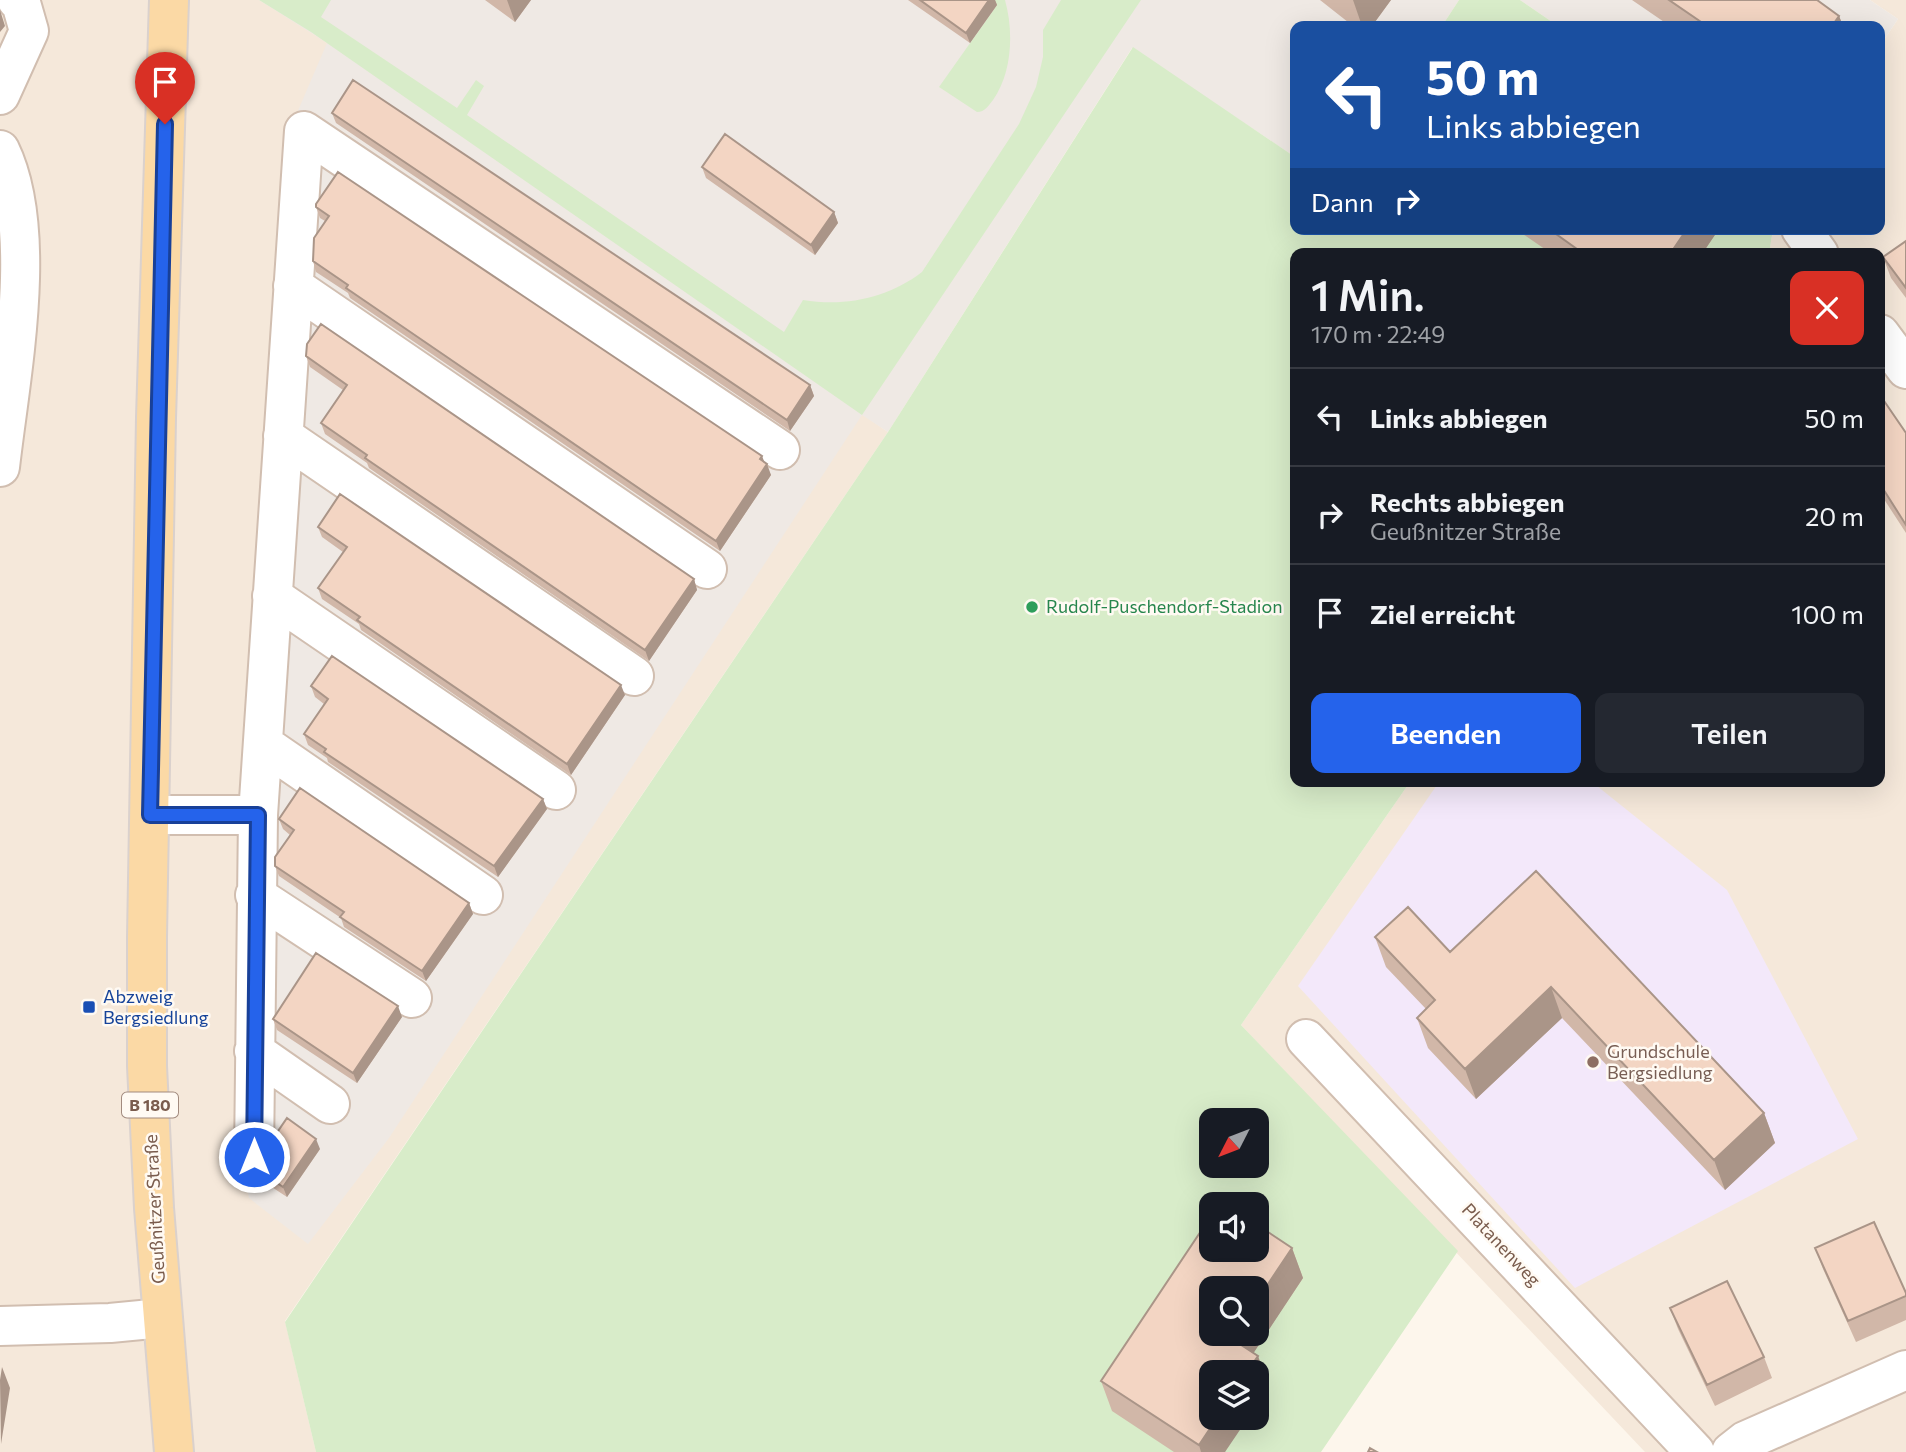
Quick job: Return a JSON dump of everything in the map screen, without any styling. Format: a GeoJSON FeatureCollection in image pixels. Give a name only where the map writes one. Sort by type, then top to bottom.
{"type":"FeatureCollection","features":[{"type":"Feature","properties":{"kind":"main road","name":"Geußnitzer Straße"},"geometry":{"type":"LineString","coordinates":[[169,0],[156,418],[148,1066],[162,1318],[174,1452]]}},
{"type":"Feature","properties":{"kind":"street"},"geometry":{"type":"LineString","coordinates":[[0,95],[29,31],[21,3],[17,0]]}},
{"type":"Feature","properties":{"kind":"street"},"geometry":{"type":"LineString","coordinates":[[254,1157],[258,815],[304,131],[780,450]]}},
{"type":"Feature","properties":{"kind":"street"},"geometry":{"type":"LineString","coordinates":[[0,150],[10,179],[20,281],[0,467]]}},
{"type":"Feature","properties":{"kind":"street"},"geometry":{"type":"LineString","coordinates":[[293,286],[708,569]]}},
{"type":"Feature","properties":{"kind":"street"},"geometry":{"type":"LineString","coordinates":[[1885,341],[1906,369]]}},
{"type":"Feature","properties":{"kind":"street"},"geometry":{"type":"LineString","coordinates":[[283,436],[634,676]]}},
{"type":"Feature","properties":{"kind":"street"},"geometry":{"type":"LineString","coordinates":[[272,596],[556,790]]}},
{"type":"Feature","properties":{"kind":"street"},"geometry":{"type":"LineString","coordinates":[[262,744],[483,895]]}},
{"type":"Feature","properties":{"kind":"street"},"geometry":{"type":"LineString","coordinates":[[150,815],[258,815]]}},
{"type":"Feature","properties":{"kind":"street"},"geometry":{"type":"LineString","coordinates":[[256,895],[412,998]]}},
{"type":"Feature","properties":{"kind":"street","name":"Platanenweg"},"geometry":{"type":"LineString","coordinates":[[1306,1039],[1695,1452]]}},
{"type":"Feature","properties":{"kind":"street"},"geometry":{"type":"LineString","coordinates":[[254,1051],[331,1104]]}},
{"type":"Feature","properties":{"kind":"street"},"geometry":{"type":"LineString","coordinates":[[0,1326],[110,1323],[162,1318]]}},
{"type":"Feature","properties":{"kind":"street"},"geometry":{"type":"LineString","coordinates":[[1731,1452],[1745,1441],[1906,1370]]}},
{"type":"Feature","properties":{"kind":"shaded area"},"geometry":{"type":"Polygon","coordinates":[[[0,0],[259,0],[311,32],[888,432],[285,1321],[316,1452],[0,1452],[0,0]]]}},
{"type":"Feature","properties":{"kind":"shaded area"},"geometry":{"type":"Polygon","coordinates":[[[259,0],[1459,0],[1445,21],[1290,21],[1290,154],[1132,48],[888,432],[862,415],[389,1138],[308,1244],[249,1198],[242,1160],[291,127],[327,43],[259,0]]]}},
{"type":"Feature","properties":{"kind":"shaded area"},"geometry":{"type":"Polygon","coordinates":[[[1520,0],[1870,0],[1898,19],[1885,38],[1885,21],[1551,21],[1520,0]]]}},
{"type":"Feature","properties":{"kind":"shaded area"},"geometry":{"type":"Polygon","coordinates":[[[1870,0],[1906,0],[1906,1452],[1645,1452],[1241,1025],[1407,787],[1885,787],[1885,248],[1770,248],[1772,235],[1885,235],[1885,38],[1898,19],[1870,0]]]}},
{"type":"Feature","properties":{"kind":"shaded area","name":"Grundschule Bergsiedlung"},"geometry":{"type":"Polygon","coordinates":[[[1436,787],[1598,787],[1727,890],[1858,1139],[1575,1288],[1298,986],[1436,787]]]}},
{"type":"Feature","properties":{"kind":"green space"},"geometry":{"type":"Polygon","coordinates":[[[259,0],[331,0],[321,17],[457,108],[476,80],[484,86],[467,115],[784,332],[803,300],[835,302],[866,298],[895,288],[922,272],[1019,124],[1036,87],[1043,57],[1043,30],[1061,0],[1141,0],[862,415],[311,32],[259,0]]]}},
{"type":"Feature","properties":{"kind":"green space"},"geometry":{"type":"Polygon","coordinates":[[[990,0],[1005,0],[1010,25],[1010,52],[1004,77],[993,100],[982,111],[977,112],[939,87],[997,5],[990,0]]]}},
{"type":"Feature","properties":{"kind":"green space"},"geometry":{"type":"Polygon","coordinates":[[[1459,0],[1520,0],[1551,21],[1445,21],[1459,0]]]}},
{"type":"Feature","properties":{"kind":"green space","name":"Rudolf-Puschendorf-Stadion"},"geometry":{"type":"Polygon","coordinates":[[[1133,47],[1290,154],[1290,235],[1772,235],[1770,248],[1290,248],[1290,787],[1407,787],[1241,1025],[1458,1251],[1321,1452],[316,1452],[285,1322],[888,432],[1133,47]]]}},
{"type":"Feature","properties":{"kind":"building"},"geometry":{"type":"Polygon","coordinates":[[[920,0],[989,0],[966,33],[920,0]]]}},
{"type":"Feature","properties":{"kind":"building"},"geometry":{"type":"Polygon","coordinates":[[[1669,0],[1817,0],[1839,16],[1836,21],[1700,21],[1669,0]]]}},
{"type":"Feature","properties":{"kind":"building"},"geometry":{"type":"Polygon","coordinates":[[[353,80],[810,385],[787,420],[332,113],[353,80]]]}},
{"type":"Feature","properties":{"kind":"building"},"geometry":{"type":"Polygon","coordinates":[[[725,134],[834,212],[811,245],[702,167],[725,134]]]}},
{"type":"Feature","properties":{"kind":"building"},"geometry":{"type":"Polygon","coordinates":[[[338,172],[762,456],[760,459],[767,464],[716,541],[346,288],[348,285],[313,261],[314,238],[329,216],[316,207],[316,204],[338,172]]]}},
{"type":"Feature","properties":{"kind":"building"},"geometry":{"type":"Polygon","coordinates":[[[1557,235],[1683,235],[1674,248],[1576,248],[1557,235]]]}},
{"type":"Feature","properties":{"kind":"building"},"geometry":{"type":"Polygon","coordinates":[[[1906,241],[1906,288],[1885,260],[1885,256],[1906,241]]]}},
{"type":"Feature","properties":{"kind":"building"},"geometry":{"type":"Polygon","coordinates":[[[321,324],[694,579],[645,650],[365,458],[367,455],[321,423],[347,385],[306,356],[307,344],[321,324]]]}},
{"type":"Feature","properties":{"kind":"building"},"geometry":{"type":"Polygon","coordinates":[[[1885,402],[1906,433],[1906,525],[1885,492],[1885,402]]]}},
{"type":"Feature","properties":{"kind":"building"},"geometry":{"type":"Polygon","coordinates":[[[340,494],[621,685],[567,764],[357,620],[360,617],[318,588],[347,547],[318,527],[340,494]]]}},
{"type":"Feature","properties":{"kind":"building"},"geometry":{"type":"Polygon","coordinates":[[[332,656],[543,799],[494,866],[324,752],[326,749],[304,734],[328,699],[311,686],[332,656]]]}},
{"type":"Feature","properties":{"kind":"building"},"geometry":{"type":"Polygon","coordinates":[[[300,788],[469,903],[422,971],[340,917],[344,912],[275,866],[275,857],[294,830],[279,819],[300,788]]]}},
{"type":"Feature","properties":{"kind":"building"},"geometry":{"type":"Polygon","coordinates":[[[1536,871],[1764,1113],[1714,1160],[1551,987],[1465,1069],[1417,1018],[1435,1000],[1375,937],[1408,907],[1450,952],[1536,871]]]}},
{"type":"Feature","properties":{"kind":"building"},"geometry":{"type":"Polygon","coordinates":[[[316,953],[398,1006],[353,1073],[273,1019],[316,953]]]}},
{"type":"Feature","properties":{"kind":"building"},"geometry":{"type":"Polygon","coordinates":[[[287,1118],[316,1139],[283,1187],[255,1167],[269,1158],[272,1140],[287,1118]]]}},
{"type":"Feature","properties":{"kind":"building"},"geometry":{"type":"Polygon","coordinates":[[[1874,1222],[1906,1296],[1848,1321],[1815,1248],[1874,1222]]]}},
{"type":"Feature","properties":{"kind":"building"},"geometry":{"type":"Polygon","coordinates":[[[1269,1233],[1292,1248],[1269,1282],[1269,1276],[1199,1276],[1199,1346],[1243,1346],[1258,1356],[1255,1360],[1199,1360],[1199,1430],[1209,1430],[1199,1445],[1101,1381],[1199,1234],[1199,1262],[1269,1262],[1269,1233]]]}},
{"type":"Feature","properties":{"kind":"building"},"geometry":{"type":"Polygon","coordinates":[[[1727,1281],[1764,1357],[1707,1385],[1670,1308],[1727,1281]]]}},
{"type":"Feature","properties":{"kind":"place","name":"Rudolf-Puschendorf-Stadion"},"geometry":{"type":"Point","coordinates":[1032,607]}},
{"type":"Feature","properties":{"kind":"place","name":"Abzweig Bergsiedlung"},"geometry":{"type":"Point","coordinates":[89,1007]}},
{"type":"Feature","properties":{"kind":"place","name":"Grundschule Bergsiedlung"},"geometry":{"type":"Point","coordinates":[1593,1062]}},
{"type":"Feature","properties":{"kind":"route"},"geometry":{"type":"LineString","coordinates":[[165,124],[156,418],[150,815],[258,815],[254,1157]]}}]}
